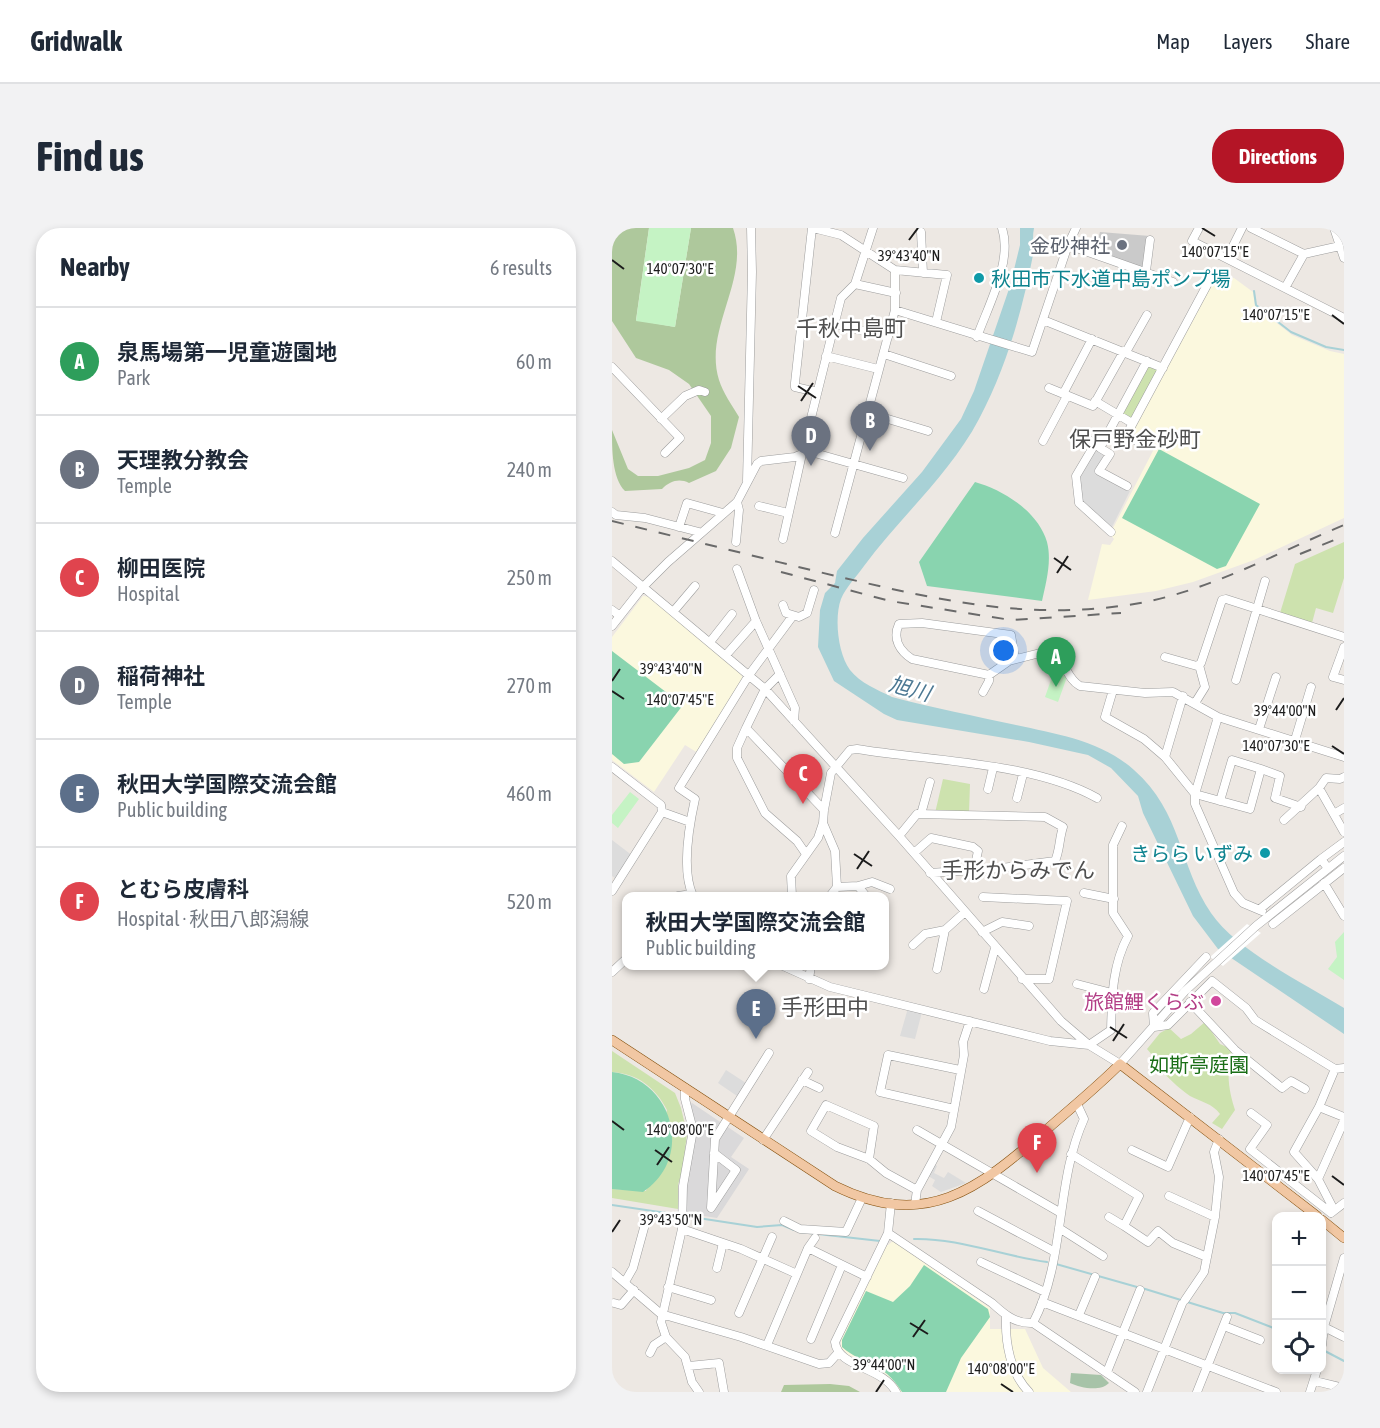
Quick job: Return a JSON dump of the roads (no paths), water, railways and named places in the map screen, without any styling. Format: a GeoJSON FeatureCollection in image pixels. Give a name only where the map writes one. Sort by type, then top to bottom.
{"type":"FeatureCollection","features":[{"type":"Feature","properties":{"kind":"main road"},"geometry":{"type":"LineString","coordinates":[[612,1040],[835,1186],[862,1198],[891,1203],[915,1204],[953,1196],[994,1175],[1120,1064],[1312,1212]]}},
{"type":"Feature","properties":{"kind":"main road"},"geometry":{"type":"LineString","coordinates":[[1326,1223],[1344,1238]]}},
{"type":"Feature","properties":{"kind":"street"},"geometry":{"type":"LineString","coordinates":[[747,481],[753,273],[751,228]]}},
{"type":"Feature","properties":{"kind":"street"},"geometry":{"type":"LineString","coordinates":[[817,392],[795,387],[812,228],[841,235],[895,270],[947,275],[936,322]]}},
{"type":"Feature","properties":{"kind":"street"},"geometry":{"type":"LineString","coordinates":[[783,539],[841,298],[855,284],[873,228]]}},
{"type":"Feature","properties":{"kind":"street"},"geometry":{"type":"LineString","coordinates":[[977,337],[1002,267],[1005,237],[1002,228]]}},
{"type":"Feature","properties":{"kind":"street"},"geometry":{"type":"LineString","coordinates":[[895,310],[1032,352],[1068,245],[1077,228]]}},
{"type":"Feature","properties":{"kind":"street"},"geometry":{"type":"LineString","coordinates":[[1199,228],[1192,241],[1344,318]]}},
{"type":"Feature","properties":{"kind":"street"},"geometry":{"type":"LineString","coordinates":[[1227,258],[1242,228]]}},
{"type":"Feature","properties":{"kind":"street"},"geometry":{"type":"LineString","coordinates":[[1251,228],[1304,254],[1340,246]]}},
{"type":"Feature","properties":{"kind":"street"},"geometry":{"type":"LineString","coordinates":[[1334,228],[1344,258]]}},
{"type":"Feature","properties":{"kind":"street"},"geometry":{"type":"LineString","coordinates":[[921,232],[923,273]]}},
{"type":"Feature","properties":{"kind":"street"},"geometry":{"type":"LineString","coordinates":[[1146,271],[1150,240]]}},
{"type":"Feature","properties":{"kind":"street"},"geometry":{"type":"LineString","coordinates":[[1068,245],[1173,282]]}},
{"type":"Feature","properties":{"kind":"street"},"geometry":{"type":"LineString","coordinates":[[1286,288],[1304,254]]}},
{"type":"Feature","properties":{"kind":"street"},"geometry":{"type":"LineString","coordinates":[[835,533],[895,310],[895,270]]}},
{"type":"Feature","properties":{"kind":"street"},"geometry":{"type":"LineString","coordinates":[[1138,442],[1127,434],[1214,272]]}},
{"type":"Feature","properties":{"kind":"street"},"geometry":{"type":"LineString","coordinates":[[855,284],[896,293]]}},
{"type":"Feature","properties":{"kind":"street"},"geometry":{"type":"LineString","coordinates":[[1049,388],[1092,406],[1147,315]]}},
{"type":"Feature","properties":{"kind":"street"},"geometry":{"type":"LineString","coordinates":[[1043,320],[1163,368]]}},
{"type":"Feature","properties":{"kind":"street"},"geometry":{"type":"LineString","coordinates":[[835,324],[888,337]]}},
{"type":"Feature","properties":{"kind":"street"},"geometry":{"type":"LineString","coordinates":[[1043,441],[1092,339]]}},
{"type":"Feature","properties":{"kind":"street"},"geometry":{"type":"LineString","coordinates":[[884,354],[951,376]]}},
{"type":"Feature","properties":{"kind":"street"},"geometry":{"type":"LineString","coordinates":[[826,356],[878,369]]}},
{"type":"Feature","properties":{"kind":"street"},"geometry":{"type":"LineString","coordinates":[[1111,532],[1080,504],[1076,476],[1118,415],[1147,362]]}},
{"type":"Feature","properties":{"kind":"street"},"geometry":{"type":"LineString","coordinates":[[612,367],[680,438],[664,453]]}},
{"type":"Feature","properties":{"kind":"street"},"geometry":{"type":"LineString","coordinates":[[661,419],[685,396],[699,390],[705,392]]}},
{"type":"Feature","properties":{"kind":"street"},"geometry":{"type":"LineString","coordinates":[[1095,401],[1132,423]]}},
{"type":"Feature","properties":{"kind":"street"},"geometry":{"type":"LineString","coordinates":[[868,413],[928,431]]}},
{"type":"Feature","properties":{"kind":"street"},"geometry":{"type":"LineString","coordinates":[[1082,435],[1110,454],[1099,471],[1127,486]]}},
{"type":"Feature","properties":{"kind":"street"},"geometry":{"type":"LineString","coordinates":[[612,626],[642,588],[699,532],[737,501],[761,461],[795,457],[803,452],[855,463],[903,478]]}},
{"type":"Feature","properties":{"kind":"street"},"geometry":{"type":"LineString","coordinates":[[736,542],[739,510],[737,501]]}},
{"type":"Feature","properties":{"kind":"street"},"geometry":{"type":"LineString","coordinates":[[679,527],[687,503],[723,513]]}},
{"type":"Feature","properties":{"kind":"street"},"geometry":{"type":"LineString","coordinates":[[759,506],[788,513]]}},
{"type":"Feature","properties":{"kind":"street"},"geometry":{"type":"LineString","coordinates":[[612,512],[699,532]]}},
{"type":"Feature","properties":{"kind":"street"},"geometry":{"type":"LineString","coordinates":[[612,561],[765,689],[899,836],[1061,1021],[1089,1045],[1120,1064],[1185,991],[1253,929],[1327,867],[1344,856]]}},
{"type":"Feature","properties":{"kind":"street"},"geometry":{"type":"LineString","coordinates":[[737,569],[756,621],[771,649],[795,708],[794,721]]}},
{"type":"Feature","properties":{"kind":"street"},"geometry":{"type":"LineString","coordinates":[[1236,680],[1265,581]]}},
{"type":"Feature","properties":{"kind":"street"},"geometry":{"type":"LineString","coordinates":[[673,612],[695,586]]}},
{"type":"Feature","properties":{"kind":"street"},"geometry":{"type":"LineString","coordinates":[[692,892],[687,839],[695,799],[680,788],[749,675],[771,649],[792,617],[807,613],[814,591]]}},
{"type":"Feature","properties":{"kind":"street"},"geometry":{"type":"LineString","coordinates":[[1195,704],[1205,687],[1199,665],[1222,600],[1258,609],[1344,637]]}},
{"type":"Feature","properties":{"kind":"street"},"geometry":{"type":"LineString","coordinates":[[783,605],[792,617]]}},
{"type":"Feature","properties":{"kind":"street"},"geometry":{"type":"LineString","coordinates":[[612,609],[620,616]]}},
{"type":"Feature","properties":{"kind":"street"},"geometry":{"type":"LineString","coordinates":[[710,642],[732,614]]}},
{"type":"Feature","properties":{"kind":"street"},"geometry":{"type":"LineString","coordinates":[[726,655],[756,621]]}},
{"type":"Feature","properties":{"kind":"street"},"geometry":{"type":"LineString","coordinates":[[1015,659],[1011,635],[922,623],[899,624],[896,630],[898,645],[903,653],[912,660],[989,675],[1015,659],[1048,651],[1060,658],[1073,683],[1086,688],[1145,693],[1164,691],[1183,696],[1218,717],[1344,756]]}},
{"type":"Feature","properties":{"kind":"street"},"geometry":{"type":"LineString","coordinates":[[1344,647],[1334,678],[1344,681]]}},
{"type":"Feature","properties":{"kind":"street"},"geometry":{"type":"LineString","coordinates":[[1165,657],[1199,665]]}},
{"type":"Feature","properties":{"kind":"street"},"geometry":{"type":"LineString","coordinates":[[780,674],[765,689],[737,748],[737,758],[765,813],[797,841],[806,854]]}},
{"type":"Feature","properties":{"kind":"street"},"geometry":{"type":"LineString","coordinates":[[983,692],[989,681],[989,675]]}},
{"type":"Feature","properties":{"kind":"street"},"geometry":{"type":"LineString","coordinates":[[1259,729],[1276,677]]}},
{"type":"Feature","properties":{"kind":"street"},"geometry":{"type":"LineString","coordinates":[[1295,740],[1311,687]]}},
{"type":"Feature","properties":{"kind":"street"},"geometry":{"type":"LineString","coordinates":[[1113,690],[1105,717],[1144,739],[1166,758],[1195,794],[1250,809],[1261,769]]}},
{"type":"Feature","properties":{"kind":"street"},"geometry":{"type":"LineString","coordinates":[[1166,758],[1183,696]]}},
{"type":"Feature","properties":{"kind":"street"},"geometry":{"type":"LineString","coordinates":[[1218,717],[1194,804],[1234,893],[1243,903],[1261,910],[1344,842]]}},
{"type":"Feature","properties":{"kind":"street"},"geometry":{"type":"LineString","coordinates":[[746,728],[824,810]]}},
{"type":"Feature","properties":{"kind":"street"},"geometry":{"type":"LineString","coordinates":[[792,892],[791,876],[818,838],[835,765],[850,750],[857,748],[993,768],[1074,787],[1097,798]]}},
{"type":"Feature","properties":{"kind":"street"},"geometry":{"type":"LineString","coordinates":[[1220,801],[1232,760],[1280,776],[1275,798],[1301,807]]}},
{"type":"Feature","properties":{"kind":"street"},"geometry":{"type":"LineString","coordinates":[[612,767],[662,805],[662,812],[612,891]]}},
{"type":"Feature","properties":{"kind":"street"},"geometry":{"type":"LineString","coordinates":[[988,789],[993,768]]}},
{"type":"Feature","properties":{"kind":"street"},"geometry":{"type":"LineString","coordinates":[[1017,798],[1023,774]]}},
{"type":"Feature","properties":{"kind":"street"},"geometry":{"type":"LineString","coordinates":[[1284,820],[1301,807],[1326,778],[1344,777]]}},
{"type":"Feature","properties":{"kind":"street"},"geometry":{"type":"LineString","coordinates":[[921,814],[930,782]]}},
{"type":"Feature","properties":{"kind":"street"},"geometry":{"type":"LineString","coordinates":[[1319,788],[1344,832]]}},
{"type":"Feature","properties":{"kind":"street"},"geometry":{"type":"LineString","coordinates":[[1334,814],[1344,808]]}},
{"type":"Feature","properties":{"kind":"street"},"geometry":{"type":"LineString","coordinates":[[662,812],[690,822]]}},
{"type":"Feature","properties":{"kind":"street"},"geometry":{"type":"LineString","coordinates":[[899,836],[917,814],[1045,817],[1063,827],[1058,842],[1060,850],[1054,861],[930,873]]}},
{"type":"Feature","properties":{"kind":"street"},"geometry":{"type":"LineString","coordinates":[[823,823],[835,851],[837,887],[834,892]]}},
{"type":"Feature","properties":{"kind":"street"},"geometry":{"type":"LineString","coordinates":[[791,970],[830,987],[1050,1041],[1089,1045],[1111,1030],[1112,993],[1117,956],[1128,936],[1113,913],[1113,845],[1122,826]]}},
{"type":"Feature","properties":{"kind":"street"},"geometry":{"type":"LineString","coordinates":[[914,853],[931,838],[973,847],[978,851],[974,870]]}},
{"type":"Feature","properties":{"kind":"street"},"geometry":{"type":"LineString","coordinates":[[1321,859],[1327,867]]}},
{"type":"Feature","properties":{"kind":"street"},"geometry":{"type":"LineString","coordinates":[[1273,924],[1344,868]]}},
{"type":"Feature","properties":{"kind":"street"},"geometry":{"type":"LineString","coordinates":[[837,887],[858,886],[872,882],[890,889]]}},
{"type":"Feature","properties":{"kind":"street"},"geometry":{"type":"LineString","coordinates":[[1324,883],[1344,916]]}},
{"type":"Feature","properties":{"kind":"street"},"geometry":{"type":"LineString","coordinates":[[858,886],[862,892]]}},
{"type":"Feature","properties":{"kind":"street"},"geometry":{"type":"LineString","coordinates":[[1084,893],[1114,899]]}},
{"type":"Feature","properties":{"kind":"street"},"geometry":{"type":"LineString","coordinates":[[983,897],[1067,901],[1049,979],[1022,979]]}},
{"type":"Feature","properties":{"kind":"street"},"geometry":{"type":"LineString","coordinates":[[913,945],[925,934],[945,930],[965,912]]}},
{"type":"Feature","properties":{"kind":"street"},"geometry":{"type":"LineString","coordinates":[[982,932],[1002,922],[1029,927]]}},
{"type":"Feature","properties":{"kind":"street"},"geometry":{"type":"LineString","coordinates":[[937,969],[945,930]]}},
{"type":"Feature","properties":{"kind":"street"},"geometry":{"type":"LineString","coordinates":[[984,989],[995,948]]}},
{"type":"Feature","properties":{"kind":"street"},"geometry":{"type":"LineString","coordinates":[[1154,1027],[1153,1013],[1206,957]]}},
{"type":"Feature","properties":{"kind":"street"},"geometry":{"type":"LineString","coordinates":[[809,979],[810,970]]}},
{"type":"Feature","properties":{"kind":"street"},"geometry":{"type":"LineString","coordinates":[[1154,1027],[1168,1025],[1212,981],[1246,1008],[1255,1020],[1335,1069],[1344,1068]]}},
{"type":"Feature","properties":{"kind":"street"},"geometry":{"type":"LineString","coordinates":[[1077,984],[1112,993]]}},
{"type":"Feature","properties":{"kind":"street"},"geometry":{"type":"LineString","coordinates":[[1190,1002],[1235,1050],[1282,1088],[1291,1081],[1305,1089]]}},
{"type":"Feature","properties":{"kind":"street"},"geometry":{"type":"LineString","coordinates":[[915,1204],[917,1190],[951,1126],[963,1042],[970,1021]]}},
{"type":"Feature","properties":{"kind":"street"},"geometry":{"type":"LineString","coordinates":[[714,1153],[736,1170],[711,1208],[714,1153],[715,1139],[726,1122],[727,1116],[769,1053]]}},
{"type":"Feature","properties":{"kind":"street"},"geometry":{"type":"LineString","coordinates":[[954,1109],[880,1092],[888,1055],[960,1070]]}},
{"type":"Feature","properties":{"kind":"street"},"geometry":{"type":"LineString","coordinates":[[1334,1210],[1318,1179],[1293,1152],[1319,1107],[1335,1069]]}},
{"type":"Feature","properties":{"kind":"street"},"geometry":{"type":"LineString","coordinates":[[763,1140],[808,1072]]}},
{"type":"Feature","properties":{"kind":"street"},"geometry":{"type":"LineString","coordinates":[[802,1080],[819,1088]]}},
{"type":"Feature","properties":{"kind":"street"},"geometry":{"type":"LineString","coordinates":[[685,1088],[685,1099],[693,1130],[683,1186],[682,1229],[662,1314],[666,1337],[685,1357],[692,1382],[699,1392]]}},
{"type":"Feature","properties":{"kind":"street"},"geometry":{"type":"LineString","coordinates":[[1033,1323],[1042,1302],[1055,1252],[1071,1154],[1084,1119],[1077,1104]]}},
{"type":"Feature","properties":{"kind":"street"},"geometry":{"type":"LineString","coordinates":[[869,1159],[874,1126],[826,1105],[811,1131],[837,1147],[869,1159],[886,1173],[917,1190]]}},
{"type":"Feature","properties":{"kind":"street"},"geometry":{"type":"LineString","coordinates":[[1318,1179],[1344,1119],[1319,1107]]}},
{"type":"Feature","properties":{"kind":"street"},"geometry":{"type":"LineString","coordinates":[[1251,1113],[1267,1125],[1250,1149],[1330,1213],[1344,1203]]}},
{"type":"Feature","properties":{"kind":"street"},"geometry":{"type":"LineString","coordinates":[[1132,1150],[1168,1167],[1190,1117]]}},
{"type":"Feature","properties":{"kind":"street"},"geometry":{"type":"LineString","coordinates":[[917,1130],[1061,1213]]}},
{"type":"Feature","properties":{"kind":"street"},"geometry":{"type":"LineString","coordinates":[[1147,1392],[1184,1302],[1204,1272],[1215,1217],[1219,1177],[1214,1152],[1219,1139]]}},
{"type":"Feature","properties":{"kind":"street"},"geometry":{"type":"LineString","coordinates":[[1071,1154],[1139,1196],[1124,1226]]}},
{"type":"Feature","properties":{"kind":"street"},"geometry":{"type":"LineString","coordinates":[[1297,1200],[1304,1192]]}},
{"type":"Feature","properties":{"kind":"street"},"geometry":{"type":"LineString","coordinates":[[1169,1196],[1215,1217]]}},
{"type":"Feature","properties":{"kind":"street"},"geometry":{"type":"LineString","coordinates":[[784,1221],[800,1229],[846,1232],[862,1198]]}},
{"type":"Feature","properties":{"kind":"street"},"geometry":{"type":"LineString","coordinates":[[891,1203],[888,1233],[835,1342],[838,1353],[844,1359],[882,1375],[896,1392]]}},
{"type":"Feature","properties":{"kind":"street"},"geometry":{"type":"LineString","coordinates":[[978,1210],[1055,1252]]}},
{"type":"Feature","properties":{"kind":"street"},"geometry":{"type":"LineString","coordinates":[[1109,1217],[1148,1242],[1158,1231],[1173,1243],[1207,1257]]}},
{"type":"Feature","properties":{"kind":"street"},"geometry":{"type":"LineString","coordinates":[[626,1282],[633,1268],[644,1228]]}},
{"type":"Feature","properties":{"kind":"street"},"geometry":{"type":"LineString","coordinates":[[1059,1228],[1103,1256]]}},
{"type":"Feature","properties":{"kind":"street"},"geometry":{"type":"LineString","coordinates":[[682,1229],[723,1243],[797,1274]]}},
{"type":"Feature","properties":{"kind":"street"},"geometry":{"type":"LineString","coordinates":[[888,1233],[992,1303],[1006,1316],[1033,1323],[1135,1392]]}},
{"type":"Feature","properties":{"kind":"street"},"geometry":{"type":"LineString","coordinates":[[740,1313],[761,1258],[772,1238]]}},
{"type":"Feature","properties":{"kind":"street"},"geometry":{"type":"LineString","coordinates":[[767,1346],[808,1248],[815,1238]]}},
{"type":"Feature","properties":{"kind":"street"},"geometry":{"type":"LineString","coordinates":[[717,1268],[723,1243]]}},
{"type":"Feature","properties":{"kind":"street"},"geometry":{"type":"LineString","coordinates":[[808,1248],[867,1277]]}},
{"type":"Feature","properties":{"kind":"street"},"geometry":{"type":"LineString","coordinates":[[1326,1320],[1344,1258]]}},
{"type":"Feature","properties":{"kind":"street"},"geometry":{"type":"LineString","coordinates":[[981,1262],[1045,1292]]}},
{"type":"Feature","properties":{"kind":"street"},"geometry":{"type":"LineString","coordinates":[[811,1339],[842,1265]]}},
{"type":"Feature","properties":{"kind":"street"},"geometry":{"type":"LineString","coordinates":[[612,1272],[662,1314],[819,1364],[829,1363],[838,1353]]}},
{"type":"Feature","properties":{"kind":"street"},"geometry":{"type":"LineString","coordinates":[[1080,1315],[1095,1277]]}},
{"type":"Feature","properties":{"kind":"street"},"geometry":{"type":"LineString","coordinates":[[668,1287],[711,1300]]}},
{"type":"Feature","properties":{"kind":"street"},"geometry":{"type":"LineString","coordinates":[[614,1302],[621,1305],[634,1290]]}},
{"type":"Feature","properties":{"kind":"street"},"geometry":{"type":"LineString","coordinates":[[1107,1372],[1140,1290]]}},
{"type":"Feature","properties":{"kind":"street"},"geometry":{"type":"LineString","coordinates":[[1042,1302],[1208,1366],[1254,1388],[1276,1392]]}},
{"type":"Feature","properties":{"kind":"street"},"geometry":{"type":"LineString","coordinates":[[1006,1316],[1006,1342],[1018,1379],[1029,1392]]}},
{"type":"Feature","properties":{"kind":"street"},"geometry":{"type":"LineString","coordinates":[[1197,1392],[1227,1317]]}},
{"type":"Feature","properties":{"kind":"street"},"geometry":{"type":"LineString","coordinates":[[1224,1326],[1260,1340]]}},
{"type":"Feature","properties":{"kind":"street"},"geometry":{"type":"LineString","coordinates":[[1326,1328],[1343,1336],[1344,1326]]}},
{"type":"Feature","properties":{"kind":"street"},"geometry":{"type":"LineString","coordinates":[[650,1353],[654,1345],[666,1337]]}},
{"type":"Feature","properties":{"kind":"street"},"geometry":{"type":"LineString","coordinates":[[689,1365],[719,1363],[724,1392]]}},
{"type":"Feature","properties":{"kind":"street"},"geometry":{"type":"LineString","coordinates":[[1310,1392],[1316,1374]]}},
{"type":"Feature","properties":{"kind":"street"},"geometry":{"type":"LineString","coordinates":[[1315,1381],[1344,1388]]}},
{"type":"Feature","properties":{"kind":"water"},"geometry":{"type":"Polygon","coordinates":[[[1020,228],[1034,228],[1033,255],[1018,318],[989,400],[954,458],[878,548],[843,595],[839,607],[838,636],[846,663],[859,679],[892,697],[1078,740],[1121,760],[1150,786],[1162,803],[1200,895],[1211,913],[1223,927],[1254,953],[1344,1008],[1344,1034],[1218,949],[1193,916],[1143,813],[1138,796],[1111,768],[1088,755],[1029,742],[897,720],[834,681],[818,647],[820,610],[825,593],[835,583],[837,571],[922,472],[961,419],[974,391],[1010,286],[1020,245],[1020,228]]]}},
{"type":"Feature","properties":{"kind":"waterway"},"geometry":{"type":"LineString","coordinates":[[1254,291],[1256,305],[1291,332],[1326,347],[1344,350]]}},
{"type":"Feature","properties":{"kind":"waterway"},"geometry":{"type":"LineString","coordinates":[[612,1205],[680,1215]]}},
{"type":"Feature","properties":{"kind":"waterway"},"geometry":{"type":"LineString","coordinates":[[685,1216],[757,1227],[782,1225],[794,1230]]}},
{"type":"Feature","properties":{"kind":"waterway"},"geometry":{"type":"LineString","coordinates":[[800,1232],[880,1241]]}},
{"type":"Feature","properties":{"kind":"waterway"},"geometry":{"type":"LineString","coordinates":[[914,1239],[947,1241],[1047,1262]]}},
{"type":"Feature","properties":{"kind":"waterway"},"geometry":{"type":"LineString","coordinates":[[1056,1264],[1137,1287]]}},
{"type":"Feature","properties":{"kind":"waterway"},"geometry":{"type":"LineString","coordinates":[[1142,1288],[1223,1313],[1235,1313],[1272,1327]]}},
{"type":"Feature","properties":{"kind":"waterway"},"geometry":{"type":"LineString","coordinates":[[1326,1352],[1344,1361]]}},
{"type":"Feature","properties":{"kind":"railway"},"geometry":{"type":"LineString","coordinates":[[612,521],[934,598],[1009,608],[1048,610],[1128,605],[1184,592],[1238,572],[1344,525]]}},
{"type":"Feature","properties":{"kind":"railway"},"geometry":{"type":"LineString","coordinates":[[1300,554],[1344,536]]}},
{"type":"Feature","properties":{"kind":"railway"},"geometry":{"type":"LineString","coordinates":[[781,572],[890,601],[1011,620],[1121,613]]}},
{"type":"Feature","properties":{"kind":"place","name":"金砂神社"},"geometry":{"type":"Point","coordinates":[1122,245]}},
{"type":"Feature","properties":{"kind":"place","name":"秋田市下水道中島ポンプ場"},"geometry":{"type":"Point","coordinates":[979,278]}},
{"type":"Feature","properties":{"kind":"place","name":"天理教分教会"},"geometry":{"type":"Point","coordinates":[870,451]}},
{"type":"Feature","properties":{"kind":"place","name":"稲荷神社"},"geometry":{"type":"Point","coordinates":[811,466]}},
{"type":"Feature","properties":{"kind":"place","name":"泉馬場第一児童遊園地"},"geometry":{"type":"Point","coordinates":[1056,687]}},
{"type":"Feature","properties":{"kind":"place","name":"柳田医院"},"geometry":{"type":"Point","coordinates":[803,804]}},
{"type":"Feature","properties":{"kind":"place","name":"きらら いずみ"},"geometry":{"type":"Point","coordinates":[1265,853]}},
{"type":"Feature","properties":{"kind":"place","name":"旅館鯉くらぶ"},"geometry":{"type":"Point","coordinates":[1216,1001]}},
{"type":"Feature","properties":{"kind":"place","name":"秋田大学国際交流会館"},"geometry":{"type":"Point","coordinates":[756,1039]}},
{"type":"Feature","properties":{"kind":"place","name":"とむら皮膚科"},"geometry":{"type":"Point","coordinates":[1037,1173]}},
{"type":"Feature","properties":{"kind":"district","name":"千秋中島町"},"geometry":{"type":"Point","coordinates":[851,328]}},
{"type":"Feature","properties":{"kind":"district","name":"保戸野金砂町"},"geometry":{"type":"Point","coordinates":[1135,439]}},
{"type":"Feature","properties":{"kind":"district","name":"手形からみでん"},"geometry":{"type":"Point","coordinates":[1018,870]}},
{"type":"Feature","properties":{"kind":"district","name":"手形田中"},"geometry":{"type":"Point","coordinates":[825,1007]}},
{"type":"Feature","properties":{"kind":"water label","name":"旭川"},"geometry":{"type":"Point","coordinates":[910,688]}},
{"type":"Feature","properties":{"kind":"park label","name":"如斯亭庭園"},"geometry":{"type":"Point","coordinates":[1199,1064]}}]}
